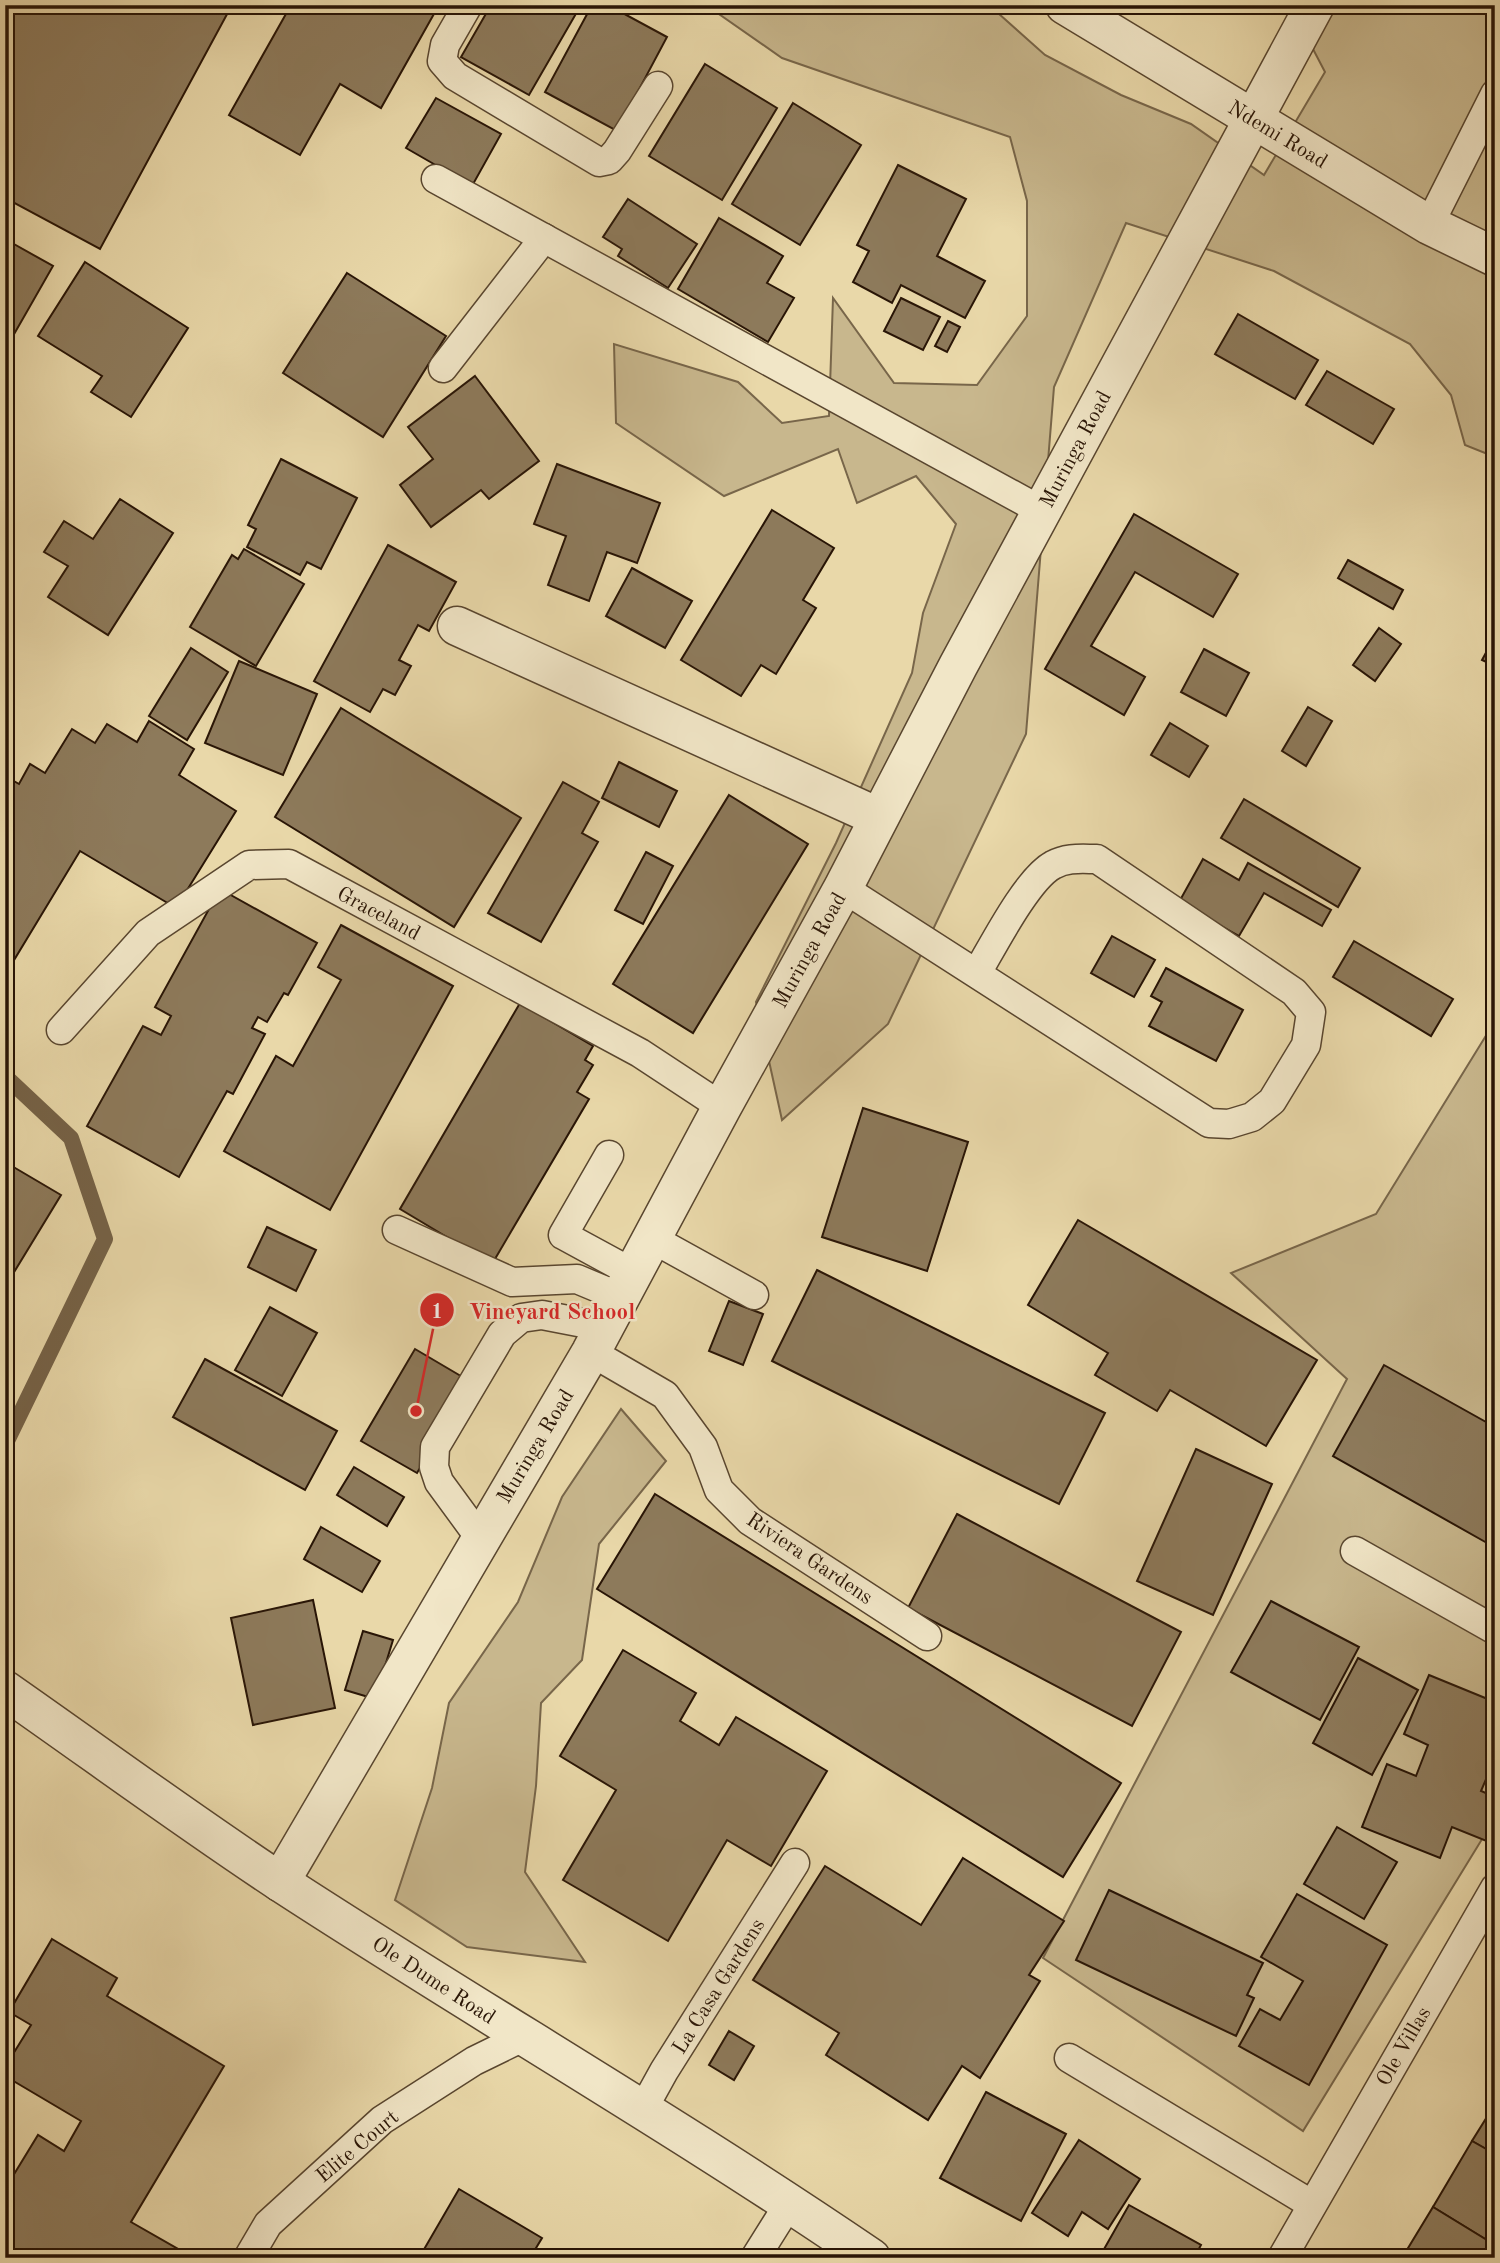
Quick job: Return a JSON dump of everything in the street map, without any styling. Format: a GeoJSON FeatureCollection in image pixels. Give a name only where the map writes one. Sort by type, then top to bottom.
{"type":"FeatureCollection","features":[{"type":"Feature","properties":{"kind":"street","name":"Ndemi Road"},"geometry":{"type":"LineString","coordinates":[[1065,5],[1429,225],[1495,257]]}},
{"type":"Feature","properties":{"kind":"street","name":"Muringa Road"},"geometry":{"type":"LineString","coordinates":[[281,1882],[612,1312],[843,888],[878,817],[1315,5]]}},
{"type":"Feature","properties":{"kind":"street"},"geometry":{"type":"LineString","coordinates":[[457,626],[878,817]]}},
{"type":"Feature","properties":{"kind":"street","name":"Ole Dume Road"},"geometry":{"type":"LineString","coordinates":[[5,1690],[281,1882],[523,2037],[790,2202],[871,2258]]}},
{"type":"Feature","properties":{"kind":"lane"},"geometry":{"type":"LineString","coordinates":[[468,5],[445,45],[442,61],[455,76],[599,162],[609,160],[617,151],[658,86]]}},
{"type":"Feature","properties":{"kind":"lane"},"geometry":{"type":"LineString","coordinates":[[1429,225],[1495,94]]}},
{"type":"Feature","properties":{"kind":"lane"},"geometry":{"type":"LineString","coordinates":[[436,179],[1042,511]]}},
{"type":"Feature","properties":{"kind":"lane"},"geometry":{"type":"LineString","coordinates":[[443,369],[544,237]]}},
{"type":"Feature","properties":{"kind":"lane"},"geometry":{"type":"LineString","coordinates":[[843,888],[1209,1123],[1229,1124],[1252,1117],[1272,1101],[1306,1045],[1311,1012],[1294,992],[1097,859],[1073,858],[1053,865],[1034,881],[976,973]]}},
{"type":"Feature","properties":{"kind":"lane","name":"Graceland"},"geometry":{"type":"LineString","coordinates":[[61,1031],[148,933],[249,865],[289,864],[640,1054],[722,1107]]}},
{"type":"Feature","properties":{"kind":"lane"},"geometry":{"type":"LineString","coordinates":[[609,1155],[563,1235],[612,1312]]}},
{"type":"Feature","properties":{"kind":"lane"},"geometry":{"type":"LineString","coordinates":[[397,1230],[513,1282],[577,1279],[612,1312]]}},
{"type":"Feature","properties":{"kind":"lane"},"geometry":{"type":"LineString","coordinates":[[651,1238],[754,1295]]}},
{"type":"Feature","properties":{"kind":"lane"},"geometry":{"type":"LineString","coordinates":[[480,1538],[439,1482],[434,1467],[435,1447],[502,1334],[521,1318],[612,1312]]}},
{"type":"Feature","properties":{"kind":"lane","name":"Riviera Gardens"},"geometry":{"type":"LineString","coordinates":[[612,1312],[665,1395],[703,1447],[719,1490],[750,1521],[927,1636]]}},
{"type":"Feature","properties":{"kind":"lane"},"geometry":{"type":"LineString","coordinates":[[1355,1551],[1495,1630]]}},
{"type":"Feature","properties":{"kind":"lane","name":"La Casa Gardens"},"geometry":{"type":"LineString","coordinates":[[643,2109],[664,2071],[795,1863]]}},
{"type":"Feature","properties":{"kind":"lane","name":"Ole Villas"},"geometry":{"type":"LineString","coordinates":[[1282,2258],[1495,1888]]}},
{"type":"Feature","properties":{"kind":"lane","name":"Elite Court"},"geometry":{"type":"LineString","coordinates":[[248,2258],[268,2224],[382,2120],[474,2061],[523,2037]]}},
{"type":"Feature","properties":{"kind":"lane"},"geometry":{"type":"LineString","coordinates":[[1069,2058],[1311,2204]]}},
{"type":"Feature","properties":{"kind":"lane"},"geometry":{"type":"LineString","coordinates":[[755,2258],[790,2202]]}},
{"type":"Feature","properties":{"kind":"shaded area"},"geometry":{"type":"Polygon","coordinates":[[[706,5],[989,5],[1045,55],[1121,95],[1191,124],[1264,175],[1325,72],[1290,5],[1495,5],[1495,457],[1465,445],[1451,395],[1410,344],[1274,271],[1126,223],[1054,387],[1026,734],[888,1024],[782,1120],[756,1002],[836,843],[912,673],[923,613],[956,524],[916,476],[857,503],[838,449],[724,496],[616,423],[614,344],[738,382],[782,423],[829,416],[833,298],[894,383],[977,385],[1027,316],[1027,201],[1010,137],[782,58],[706,5]]]}},
{"type":"Feature","properties":{"kind":"shaded area"},"geometry":{"type":"Polygon","coordinates":[[[1495,1021],[1495,1818],[1303,2131],[1043,1958],[1347,1379],[1231,1273],[1376,1214],[1495,1021]]]}},
{"type":"Feature","properties":{"kind":"shaded area"},"geometry":{"type":"Polygon","coordinates":[[[621,1409],[666,1461],[599,1544],[582,1660],[541,1703],[536,1786],[525,1872],[585,1962],[467,1947],[395,1900],[432,1788],[449,1703],[518,1602],[562,1497],[621,1409]]]}},
{"type":"Feature","properties":{"kind":"building"},"geometry":{"type":"Polygon","coordinates":[[[17,5],[232,5],[100,249],[5,198],[5,28],[17,5]]]}},
{"type":"Feature","properties":{"kind":"building"},"geometry":{"type":"Polygon","coordinates":[[[291,5],[439,5],[381,108],[340,84],[300,155],[229,115],[291,5]]]}},
{"type":"Feature","properties":{"kind":"building"},"geometry":{"type":"Polygon","coordinates":[[[491,5],[581,5],[529,95],[461,57],[491,5]]]}},
{"type":"Feature","properties":{"kind":"building"},"geometry":{"type":"Polygon","coordinates":[[[592,5],[608,5],[667,37],[617,131],[545,92],[592,5]]]}},
{"type":"Feature","properties":{"kind":"building"},"geometry":{"type":"Polygon","coordinates":[[[705,64],[777,108],[722,200],[649,156],[705,64]]]}},
{"type":"Feature","properties":{"kind":"building"},"geometry":{"type":"Polygon","coordinates":[[[436,98],[501,134],[472,186],[406,148],[436,98]]]}},
{"type":"Feature","properties":{"kind":"building"},"geometry":{"type":"Polygon","coordinates":[[[793,103],[861,145],[800,245],[732,204],[793,103]]]}},
{"type":"Feature","properties":{"kind":"building"},"geometry":{"type":"Polygon","coordinates":[[[898,165],[966,199],[937,256],[985,281],[965,318],[901,285],[892,303],[853,282],[869,251],[857,245],[898,165]]]}},
{"type":"Feature","properties":{"kind":"building"},"geometry":{"type":"Polygon","coordinates":[[[628,199],[697,244],[668,288],[618,256],[622,249],[603,237],[628,199]]]}},
{"type":"Feature","properties":{"kind":"building"},"geometry":{"type":"Polygon","coordinates":[[[719,218],[783,256],[767,283],[794,298],[768,342],[678,289],[719,218]]]}},
{"type":"Feature","properties":{"kind":"building"},"geometry":{"type":"Polygon","coordinates":[[[5,239],[53,266],[5,350],[5,239]]]}},
{"type":"Feature","properties":{"kind":"building"},"geometry":{"type":"Polygon","coordinates":[[[85,262],[188,328],[131,417],[91,392],[102,376],[38,336],[85,262]]]}},
{"type":"Feature","properties":{"kind":"building"},"geometry":{"type":"Polygon","coordinates":[[[347,273],[446,336],[383,437],[283,373],[347,273]]]}},
{"type":"Feature","properties":{"kind":"building"},"geometry":{"type":"Polygon","coordinates":[[[901,298],[940,317],[923,350],[884,331],[901,298]]]}},
{"type":"Feature","properties":{"kind":"building"},"geometry":{"type":"Polygon","coordinates":[[[1238,314],[1318,360],[1295,399],[1215,354],[1238,314]]]}},
{"type":"Feature","properties":{"kind":"building"},"geometry":{"type":"Polygon","coordinates":[[[948,321],[960,327],[947,352],[935,346],[948,321]]]}},
{"type":"Feature","properties":{"kind":"building"},"geometry":{"type":"Polygon","coordinates":[[[1327,371],[1394,409],[1373,444],[1306,405],[1327,371]]]}},
{"type":"Feature","properties":{"kind":"building"},"geometry":{"type":"Polygon","coordinates":[[[475,376],[539,461],[489,499],[481,490],[431,527],[400,485],[433,459],[408,427],[475,376]]]}},
{"type":"Feature","properties":{"kind":"building"},"geometry":{"type":"Polygon","coordinates":[[[281,459],[357,498],[321,569],[307,562],[300,575],[247,547],[256,529],[248,525],[281,459]]]}},
{"type":"Feature","properties":{"kind":"building"},"geometry":{"type":"Polygon","coordinates":[[[557,464],[660,503],[637,563],[607,552],[589,601],[548,585],[566,536],[534,524],[557,464]]]}},
{"type":"Feature","properties":{"kind":"building"},"geometry":{"type":"Polygon","coordinates":[[[120,499],[173,533],[108,635],[48,597],[68,566],[44,552],[64,521],[93,539],[120,499]]]}},
{"type":"Feature","properties":{"kind":"building"},"geometry":{"type":"Polygon","coordinates":[[[772,510],[834,548],[803,600],[816,608],[776,674],[761,665],[741,696],[681,660],[772,510]]]}},
{"type":"Feature","properties":{"kind":"building"},"geometry":{"type":"Polygon","coordinates":[[[1134,514],[1238,574],[1213,617],[1135,572],[1091,646],[1145,677],[1124,715],[1045,669],[1134,514]]]}},
{"type":"Feature","properties":{"kind":"building"},"geometry":{"type":"Polygon","coordinates":[[[388,545],[456,582],[429,631],[418,625],[399,660],[411,666],[395,695],[383,689],[370,712],[314,681],[388,545]]]}},
{"type":"Feature","properties":{"kind":"building"},"geometry":{"type":"Polygon","coordinates":[[[244,549],[304,584],[256,666],[190,627],[232,555],[238,559],[244,549]]]}},
{"type":"Feature","properties":{"kind":"building"},"geometry":{"type":"Polygon","coordinates":[[[1348,560],[1403,590],[1393,609],[1338,578],[1348,560]]]}},
{"type":"Feature","properties":{"kind":"building"},"geometry":{"type":"Polygon","coordinates":[[[632,568],[692,601],[665,648],[606,616],[632,568]]]}},
{"type":"Feature","properties":{"kind":"building"},"geometry":{"type":"Polygon","coordinates":[[[1379,628],[1401,644],[1375,681],[1353,665],[1379,628]]]}},
{"type":"Feature","properties":{"kind":"building"},"geometry":{"type":"Polygon","coordinates":[[[1495,636],[1495,666],[1482,660],[1495,636]]]}},
{"type":"Feature","properties":{"kind":"building"},"geometry":{"type":"Polygon","coordinates":[[[191,648],[228,672],[187,740],[149,716],[191,648]]]}},
{"type":"Feature","properties":{"kind":"building"},"geometry":{"type":"Polygon","coordinates":[[[1204,649],[1249,673],[1226,716],[1181,692],[1204,649]]]}},
{"type":"Feature","properties":{"kind":"building"},"geometry":{"type":"Polygon","coordinates":[[[239,661],[317,694],[283,775],[205,743],[239,661]]]}},
{"type":"Feature","properties":{"kind":"building"},"geometry":{"type":"Polygon","coordinates":[[[1308,707],[1332,721],[1306,766],[1282,751],[1308,707]]]}},
{"type":"Feature","properties":{"kind":"building"},"geometry":{"type":"Polygon","coordinates":[[[341,708],[521,818],[454,927],[275,817],[341,708]]]}},
{"type":"Feature","properties":{"kind":"building"},"geometry":{"type":"Polygon","coordinates":[[[149,721],[194,749],[179,775],[236,811],[176,908],[80,851],[8,970],[5,968],[5,776],[19,784],[30,764],[45,773],[72,729],[95,743],[107,724],[137,742],[149,721]]]}},
{"type":"Feature","properties":{"kind":"building"},"geometry":{"type":"Polygon","coordinates":[[[1170,723],[1208,746],[1189,777],[1151,755],[1170,723]]]}},
{"type":"Feature","properties":{"kind":"building"},"geometry":{"type":"Polygon","coordinates":[[[619,762],[677,791],[659,827],[602,798],[619,762]]]}},
{"type":"Feature","properties":{"kind":"building"},"geometry":{"type":"Polygon","coordinates":[[[563,782],[599,802],[582,833],[598,842],[541,942],[488,913],[563,782]]]}},
{"type":"Feature","properties":{"kind":"building"},"geometry":{"type":"Polygon","coordinates":[[[729,795],[808,844],[693,1033],[613,984],[729,795]]]}},
{"type":"Feature","properties":{"kind":"building"},"geometry":{"type":"Polygon","coordinates":[[[1244,799],[1360,868],[1338,907],[1221,838],[1244,799]]]}},
{"type":"Feature","properties":{"kind":"building"},"geometry":{"type":"Polygon","coordinates":[[[646,852],[673,866],[643,924],[615,910],[646,852]]]}},
{"type":"Feature","properties":{"kind":"building"},"geometry":{"type":"Polygon","coordinates":[[[1203,859],[1239,880],[1248,863],[1331,910],[1322,926],[1264,893],[1239,936],[1179,902],[1203,859]]]}},
{"type":"Feature","properties":{"kind":"building"},"geometry":{"type":"Polygon","coordinates":[[[220,889],[317,943],[288,995],[284,993],[267,1022],[258,1017],[252,1028],[265,1034],[233,1094],[227,1091],[179,1177],[87,1126],[143,1026],[161,1035],[171,1016],[155,1007],[220,889]]]}},
{"type":"Feature","properties":{"kind":"building"},"geometry":{"type":"Polygon","coordinates":[[[341,925],[453,986],[330,1210],[224,1151],[276,1056],[293,1066],[341,980],[318,967],[341,925]]]}},
{"type":"Feature","properties":{"kind":"building"},"geometry":{"type":"Polygon","coordinates":[[[1112,936],[1155,960],[1134,997],[1091,973],[1112,936]]]}},
{"type":"Feature","properties":{"kind":"building"},"geometry":{"type":"Polygon","coordinates":[[[1354,941],[1453,999],[1431,1036],[1333,977],[1354,941]]]}},
{"type":"Feature","properties":{"kind":"building"},"geometry":{"type":"Polygon","coordinates":[[[1166,968],[1243,1010],[1216,1061],[1149,1026],[1162,1002],[1151,996],[1166,968]]]}},
{"type":"Feature","properties":{"kind":"building"},"geometry":{"type":"Polygon","coordinates":[[[520,1003],[593,1046],[585,1060],[593,1065],[577,1092],[589,1099],[492,1264],[400,1209],[520,1003]]]}},
{"type":"Feature","properties":{"kind":"building"},"geometry":{"type":"Polygon","coordinates":[[[863,1108],[968,1142],[927,1271],[822,1237],[863,1108]]]}},
{"type":"Feature","properties":{"kind":"building"},"geometry":{"type":"Polygon","coordinates":[[[5,1162],[61,1195],[5,1287],[5,1162]]]}},
{"type":"Feature","properties":{"kind":"building"},"geometry":{"type":"Polygon","coordinates":[[[1078,1220],[1317,1360],[1266,1446],[1170,1390],[1157,1411],[1095,1375],[1108,1353],[1028,1305],[1078,1220]]]}},
{"type":"Feature","properties":{"kind":"building"},"geometry":{"type":"Polygon","coordinates":[[[267,1227],[316,1250],[296,1291],[248,1267],[267,1227]]]}},
{"type":"Feature","properties":{"kind":"building"},"geometry":{"type":"Polygon","coordinates":[[[817,1270],[1105,1413],[1059,1504],[772,1361],[817,1270]]]}},
{"type":"Feature","properties":{"kind":"building"},"geometry":{"type":"Polygon","coordinates":[[[729,1301],[763,1314],[743,1365],[709,1351],[729,1301]]]}},
{"type":"Feature","properties":{"kind":"building"},"geometry":{"type":"Polygon","coordinates":[[[270,1307],[317,1333],[282,1396],[235,1370],[270,1307]]]}},
{"type":"Feature","properties":{"kind":"building"},"geometry":{"type":"Polygon","coordinates":[[[415,1349],[471,1382],[417,1473],[361,1441],[415,1349]]]}},
{"type":"Feature","properties":{"kind":"building"},"geometry":{"type":"Polygon","coordinates":[[[205,1359],[337,1431],[305,1490],[173,1417],[205,1359]]]}},
{"type":"Feature","properties":{"kind":"building"},"geometry":{"type":"Polygon","coordinates":[[[1384,1365],[1495,1427],[1495,1528],[1487,1543],[1333,1456],[1384,1365]]]}},
{"type":"Feature","properties":{"kind":"building"},"geometry":{"type":"Polygon","coordinates":[[[1196,1449],[1272,1484],[1213,1615],[1137,1581],[1196,1449]]]}},
{"type":"Feature","properties":{"kind":"building"},"geometry":{"type":"Polygon","coordinates":[[[354,1467],[404,1497],[387,1526],[337,1495],[354,1467]]]}},
{"type":"Feature","properties":{"kind":"building"},"geometry":{"type":"Polygon","coordinates":[[[655,1494],[1121,1783],[1063,1877],[597,1589],[655,1494]]]}},
{"type":"Feature","properties":{"kind":"building"},"geometry":{"type":"Polygon","coordinates":[[[957,1514],[1181,1632],[1132,1726],[908,1608],[957,1514]]]}},
{"type":"Feature","properties":{"kind":"building"},"geometry":{"type":"Polygon","coordinates":[[[321,1527],[380,1561],[362,1592],[304,1559],[321,1527]]]}},
{"type":"Feature","properties":{"kind":"building"},"geometry":{"type":"Polygon","coordinates":[[[313,1600],[335,1708],[253,1725],[231,1618],[313,1600]]]}},
{"type":"Feature","properties":{"kind":"building"},"geometry":{"type":"Polygon","coordinates":[[[1271,1601],[1359,1647],[1320,1720],[1231,1672],[1271,1601]]]}},
{"type":"Feature","properties":{"kind":"building"},"geometry":{"type":"Polygon","coordinates":[[[363,1631],[393,1640],[375,1699],[345,1690],[363,1631]]]}},
{"type":"Feature","properties":{"kind":"building"},"geometry":{"type":"Polygon","coordinates":[[[623,1650],[696,1693],[680,1721],[719,1745],[736,1717],[827,1771],[771,1866],[727,1840],[668,1941],[563,1880],[616,1790],[560,1756],[623,1650]]]}},
{"type":"Feature","properties":{"kind":"building"},"geometry":{"type":"Polygon","coordinates":[[[1358,1658],[1418,1690],[1372,1775],[1313,1743],[1358,1658]]]}},
{"type":"Feature","properties":{"kind":"building"},"geometry":{"type":"Polygon","coordinates":[[[1429,1675],[1495,1702],[1495,1758],[1481,1791],[1495,1797],[1495,1828],[1489,1842],[1452,1827],[1440,1858],[1362,1827],[1387,1764],[1416,1776],[1428,1745],[1404,1734],[1429,1675]]]}},
{"type":"Feature","properties":{"kind":"building"},"geometry":{"type":"Polygon","coordinates":[[[1337,1827],[1397,1862],[1364,1919],[1304,1884],[1337,1827]]]}},
{"type":"Feature","properties":{"kind":"building"},"geometry":{"type":"Polygon","coordinates":[[[963,1858],[1064,1921],[1029,1975],[1040,1981],[980,2078],[962,2066],[928,2120],[826,2055],[839,2033],[753,1980],[825,1866],[921,1925],[963,1858]]]}},
{"type":"Feature","properties":{"kind":"building"},"geometry":{"type":"Polygon","coordinates":[[[1109,1890],[1263,1963],[1247,1995],[1254,1998],[1236,2036],[1076,1960],[1109,1890]]]}},
{"type":"Feature","properties":{"kind":"building"},"geometry":{"type":"Polygon","coordinates":[[[1297,1894],[1387,1945],[1309,2085],[1239,2046],[1260,2009],[1280,2020],[1303,1981],[1261,1957],[1297,1894]]]}},
{"type":"Feature","properties":{"kind":"building"},"geometry":{"type":"Polygon","coordinates":[[[52,1939],[117,1978],[107,1996],[224,2066],[131,2222],[178,2249],[173,2258],[5,2258],[5,2189],[38,2135],[64,2151],[81,2121],[5,2076],[5,2067],[31,2025],[9,2012],[52,1939]]]}},
{"type":"Feature","properties":{"kind":"building"},"geometry":{"type":"Polygon","coordinates":[[[729,2031],[754,2046],[734,2080],[709,2065],[729,2031]]]}},
{"type":"Feature","properties":{"kind":"building"},"geometry":{"type":"Polygon","coordinates":[[[986,2092],[1066,2134],[1021,2221],[940,2178],[986,2092]]]}},
{"type":"Feature","properties":{"kind":"building"},"geometry":{"type":"Polygon","coordinates":[[[1495,2104],[1495,2154],[1472,2141],[1495,2104]]]}},
{"type":"Feature","properties":{"kind":"building"},"geometry":{"type":"Polygon","coordinates":[[[1079,2140],[1140,2179],[1108,2229],[1082,2212],[1068,2236],[1032,2213],[1079,2140]]]}},
{"type":"Feature","properties":{"kind":"building"},"geometry":{"type":"Polygon","coordinates":[[[1472,2141],[1495,2154],[1495,2245],[1433,2207],[1472,2141]]]}},
{"type":"Feature","properties":{"kind":"building"},"geometry":{"type":"Polygon","coordinates":[[[459,2189],[542,2238],[530,2258],[419,2258],[459,2189]]]}},
{"type":"Feature","properties":{"kind":"building"},"geometry":{"type":"Polygon","coordinates":[[[1129,2205],[1201,2245],[1194,2258],[1099,2258],[1129,2205]]]}},
{"type":"Feature","properties":{"kind":"building"},"geometry":{"type":"Polygon","coordinates":[[[1433,2207],[1495,2245],[1495,2258],[1402,2258],[1433,2207]]]}},
{"type":"Feature","properties":{"kind":"waterway"},"geometry":{"type":"LineString","coordinates":[[5,1076],[71,1138],[105,1239],[5,1445]]}},
{"type":"Feature","properties":{"kind":"place","name":"Vineyard School"},"geometry":{"type":"Point","coordinates":[416,1411]}}]}
